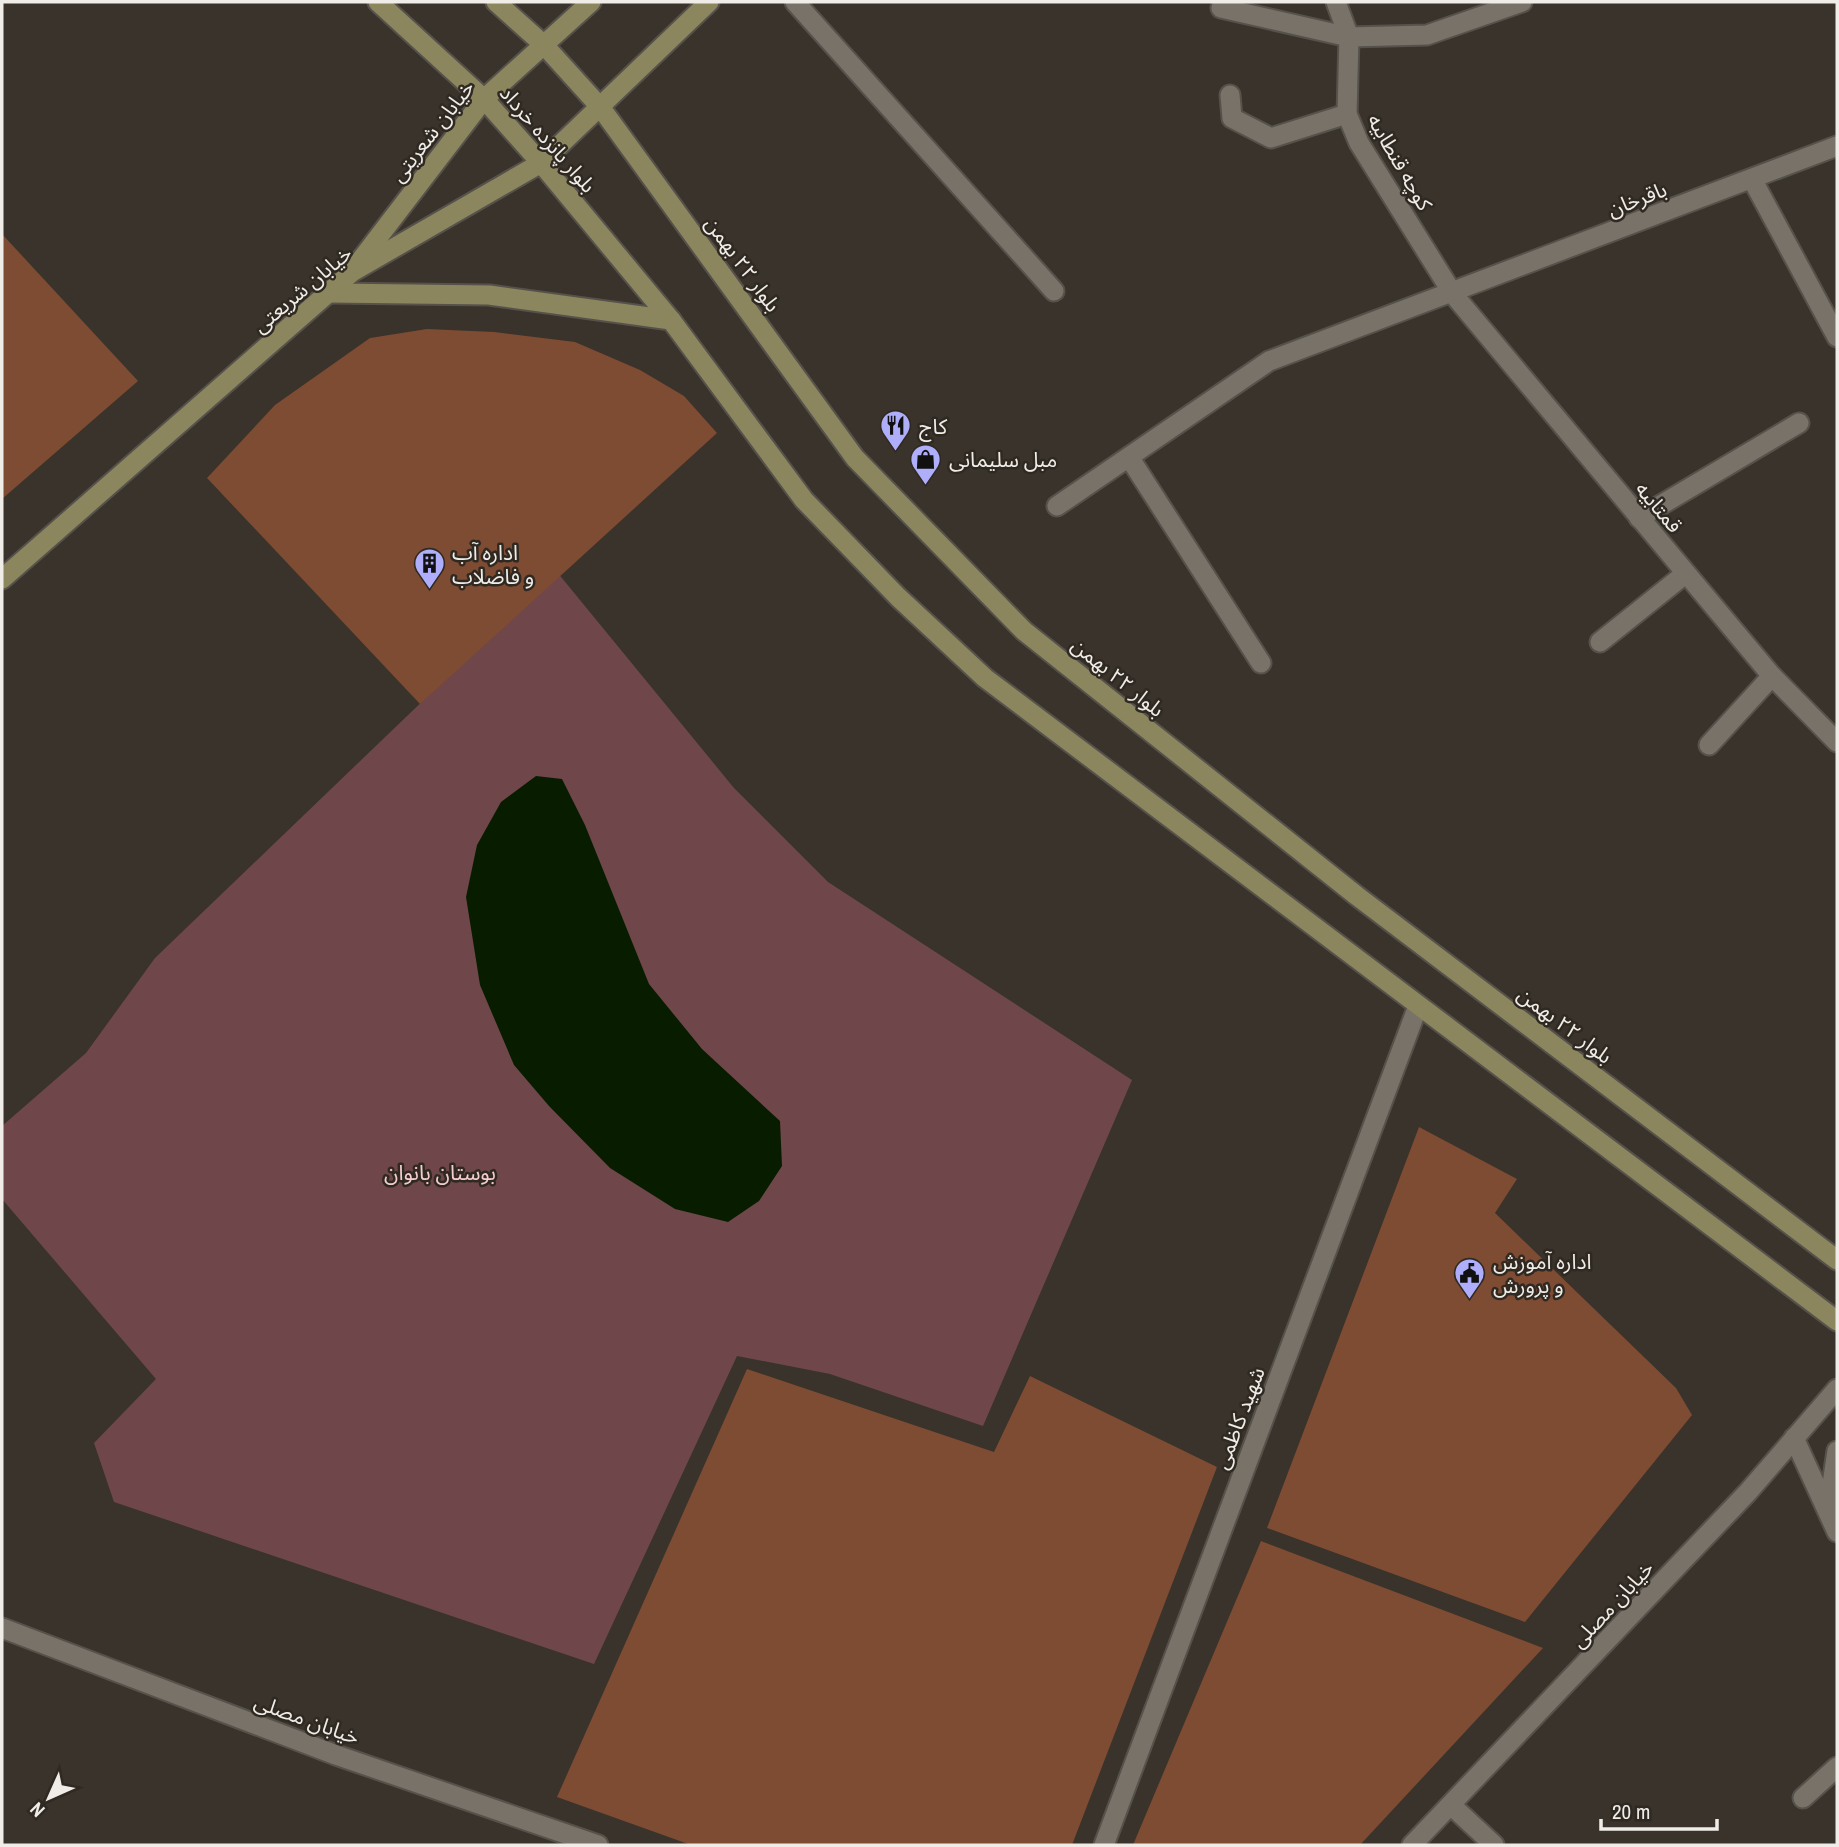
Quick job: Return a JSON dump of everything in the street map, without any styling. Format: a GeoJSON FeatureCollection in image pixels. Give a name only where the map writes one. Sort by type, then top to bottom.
{"type":"FeatureCollection","features":[{"type":"Feature","properties":{"kind":"main road","name":"بلوار پانزده خرداد"},"geometry":{"type":"LineString","coordinates":[[378,2],[484,99],[541,163],[671,320]]}},
{"type":"Feature","properties":{"kind":"main road","name":"بلوار ۲۲ بهمن"},"geometry":{"type":"LineString","coordinates":[[496,2],[544,45],[601,108],[855,458],[1024,631],[1357,896],[1837,1260]]}},
{"type":"Feature","properties":{"kind":"main road","name":"خیابان شعریتی"},"geometry":{"type":"LineString","coordinates":[[352,272],[484,99],[591,2]]}},
{"type":"Feature","properties":{"kind":"main road","name":"خیابان شریعتی"},"geometry":{"type":"LineString","coordinates":[[2,579],[352,272],[541,163],[709,2]]}},
{"type":"Feature","properties":{"kind":"main road"},"geometry":{"type":"LineString","coordinates":[[331,293],[489,295],[671,320],[804,500],[898,597],[975,669],[1837,1321]]}},
{"type":"Feature","properties":{"kind":"street"},"geometry":{"type":"LineString","coordinates":[[794,2],[1054,291]]}},
{"type":"Feature","properties":{"kind":"street","name":"کوچه قنطابیه"},"geometry":{"type":"LineString","coordinates":[[1336,2],[1349,37],[1347,114],[1359,143],[1453,294]]}},
{"type":"Feature","properties":{"kind":"street"},"geometry":{"type":"LineString","coordinates":[[1221,8],[1349,37],[1427,35],[1522,2]]}},
{"type":"Feature","properties":{"kind":"street"},"geometry":{"type":"LineString","coordinates":[[1230,95],[1232,118],[1271,138],[1347,114]]}},
{"type":"Feature","properties":{"kind":"street","name":"باقرخان"},"geometry":{"type":"LineString","coordinates":[[1057,506],[1269,361],[1453,294],[1837,146]]}},
{"type":"Feature","properties":{"kind":"street"},"geometry":{"type":"LineString","coordinates":[[1752,179],[1837,337]]}},
{"type":"Feature","properties":{"kind":"street","name":"قمتابیه"},"geometry":{"type":"LineString","coordinates":[[1453,294],[1772,676],[1837,742]]}},
{"type":"Feature","properties":{"kind":"street"},"geometry":{"type":"LineString","coordinates":[[1639,518],[1799,423]]}},
{"type":"Feature","properties":{"kind":"street"},"geometry":{"type":"LineString","coordinates":[[1129,457],[1261,663]]}},
{"type":"Feature","properties":{"kind":"street"},"geometry":{"type":"LineString","coordinates":[[1600,642],[1685,574]]}},
{"type":"Feature","properties":{"kind":"street"},"geometry":{"type":"LineString","coordinates":[[1709,744],[1772,676]]}},
{"type":"Feature","properties":{"kind":"street","name":"شهید کاظمی"},"geometry":{"type":"LineString","coordinates":[[1104,1845],[1418,1006]]}},
{"type":"Feature","properties":{"kind":"street","name":"خیابان مصلی"},"geometry":{"type":"LineString","coordinates":[[1412,1845],[1739,1502],[1837,1389]]}},
{"type":"Feature","properties":{"kind":"street"},"geometry":{"type":"LineString","coordinates":[[1794,1438],[1837,1532]]}},
{"type":"Feature","properties":{"kind":"street"},"geometry":{"type":"LineString","coordinates":[[1827,1512],[1837,1451]]}},
{"type":"Feature","properties":{"kind":"street","name":"خیابان مصلی"},"geometry":{"type":"LineString","coordinates":[[2,1628],[336,1755],[595,1845]]}},
{"type":"Feature","properties":{"kind":"street"},"geometry":{"type":"LineString","coordinates":[[1803,1798],[1837,1767]]}},
{"type":"Feature","properties":{"kind":"street"},"geometry":{"type":"LineString","coordinates":[[1452,1806],[1494,1845]]}},
{"type":"Feature","properties":{"kind":"green space","name":"بوستان بانوان"},"geometry":{"type":"Polygon","coordinates":[[[557,572],[734,788],[828,882],[1132,1080],[983,1426],[830,1374],[737,1356],[594,1664],[114,1502],[94,1443],[156,1379],[2,1199],[2,1126],[86,1053],[155,958],[557,572]]]}},
{"type":"Feature","properties":{"kind":"shaded area"},"geometry":{"type":"Polygon","coordinates":[[[536,776],[562,779],[585,825],[649,984],[702,1049],[780,1121],[782,1166],[759,1201],[728,1222],[675,1209],[610,1168],[549,1106],[514,1065],[480,985],[466,897],[477,845],[501,802],[536,776]]]}},
{"type":"Feature","properties":{"kind":"building"},"geometry":{"type":"Polygon","coordinates":[[[2,234],[138,381],[2,499],[2,234]]]}},
{"type":"Feature","properties":{"kind":"building","name":"اداره آب و فاضلاب"},"geometry":{"type":"Polygon","coordinates":[[[427,329],[494,332],[575,342],[640,370],[684,396],[717,433],[420,704],[207,478],[275,405],[370,338],[427,329]]]}},
{"type":"Feature","properties":{"kind":"building","name":"اداره آموزش و پرورش"},"geometry":{"type":"Polygon","coordinates":[[[1419,1127],[1517,1179],[1495,1213],[1676,1388],[1692,1415],[1525,1622],[1267,1528],[1419,1127]]]}},
{"type":"Feature","properties":{"kind":"building"},"geometry":{"type":"Polygon","coordinates":[[[747,1369],[994,1452],[1030,1376],[1217,1467],[1072,1845],[691,1845],[557,1797],[747,1369]]]}},
{"type":"Feature","properties":{"kind":"building"},"geometry":{"type":"Polygon","coordinates":[[[1261,1541],[1543,1648],[1360,1845],[1133,1845],[1261,1541]]]}},
{"type":"Feature","properties":{"kind":"place","name":"کاج"},"geometry":{"type":"Point","coordinates":[896,453]}},
{"type":"Feature","properties":{"kind":"place","name":"مبل سلیمانی"},"geometry":{"type":"Point","coordinates":[926,486]}},
{"type":"Feature","properties":{"kind":"place","name":"اداره آب و فاضلاب"},"geometry":{"type":"Point","coordinates":[429,591]}},
{"type":"Feature","properties":{"kind":"place","name":"اداره آموزش و پرورش"},"geometry":{"type":"Point","coordinates":[1470,1300]}}]}
